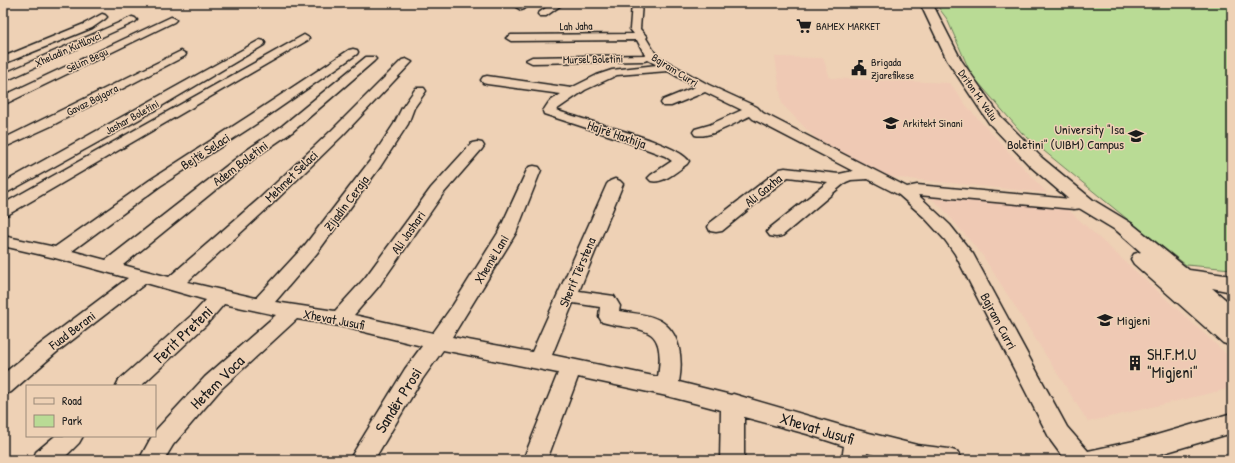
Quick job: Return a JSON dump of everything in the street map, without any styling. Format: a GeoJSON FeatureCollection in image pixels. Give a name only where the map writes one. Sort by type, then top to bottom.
{"type":"FeatureCollection","features":[{"type":"Feature","properties":{"kind":"street"},"geometry":{"type":"LineString","coordinates":[[543,14],[559,3]]}},
{"type":"Feature","properties":{"kind":"street","name":"Bajram Curri"},"geometry":{"type":"LineString","coordinates":[[637,3],[638,33],[653,58],[705,88],[752,110],[758,116],[829,151],[906,192],[923,206],[950,234],[964,254],[1059,434],[1080,460]]}},
{"type":"Feature","properties":{"kind":"street","name":"Driton M. Veliu"},"geometry":{"type":"LineString","coordinates":[[926,3],[954,60],[995,120],[1036,162],[1086,204],[1096,219],[1179,283]]}},
{"type":"Feature","properties":{"kind":"street"},"geometry":{"type":"LineString","coordinates":[[3,61],[88,26],[102,17]]}},
{"type":"Feature","properties":{"kind":"street","name":"Xheladin Kutllovci"},"geometry":{"type":"LineString","coordinates":[[3,78],[132,20]]}},
{"type":"Feature","properties":{"kind":"street","name":"Selim Begu"},"geometry":{"type":"LineString","coordinates":[[3,100],[171,20]]}},
{"type":"Feature","properties":{"kind":"street"},"geometry":{"type":"LineString","coordinates":[[549,28],[638,33]]}},
{"type":"Feature","properties":{"kind":"street","name":"Lah Jaha"},"geometry":{"type":"LineString","coordinates":[[511,38],[638,33]]}},
{"type":"Feature","properties":{"kind":"street"},"geometry":{"type":"LineString","coordinates":[[3,211],[304,38]]}},
{"type":"Feature","properties":{"kind":"street","name":"Jashar Boletini"},"geometry":{"type":"LineString","coordinates":[[3,189],[140,113],[260,43]]}},
{"type":"Feature","properties":{"kind":"street"},"geometry":{"type":"LineString","coordinates":[[3,50],[15,45]]}},
{"type":"Feature","properties":{"kind":"street","name":"Bejtë Selaci"},"geometry":{"type":"LineString","coordinates":[[58,253],[155,183],[257,117],[353,52]]}},
{"type":"Feature","properties":{"kind":"street","name":"Gavaz Bajgora"},"geometry":{"type":"LineString","coordinates":[[3,144],[180,54]]}},
{"type":"Feature","properties":{"kind":"street","name":"Mursel Boletini"},"geometry":{"type":"LineString","coordinates":[[532,60],[653,58]]}},
{"type":"Feature","properties":{"kind":"street","name":"Adem Boletini"},"geometry":{"type":"LineString","coordinates":[[110,266],[252,153],[288,129],[370,59]]}},
{"type":"Feature","properties":{"kind":"street","name":"Mehmet Selaci"},"geometry":{"type":"LineString","coordinates":[[172,284],[265,202],[337,133],[406,62]]}},
{"type":"Feature","properties":{"kind":"street","name":"Hajrë Haxhija"},"geometry":{"type":"LineString","coordinates":[[656,178],[682,160],[670,153],[619,134],[549,112],[549,108],[572,92],[613,72],[669,68]]}},
{"type":"Feature","properties":{"kind":"street"},"geometry":{"type":"LineString","coordinates":[[487,80],[572,92]]}},
{"type":"Feature","properties":{"kind":"street","name":"Bajram Curri"},"geometry":{"type":"LineString","coordinates":[[667,104],[705,88]]}},
{"type":"Feature","properties":{"kind":"street","name":"Zijadin Ceraja"},"geometry":{"type":"LineString","coordinates":[[260,306],[311,249],[375,164],[401,124],[408,108],[420,91]]}},
{"type":"Feature","properties":{"kind":"street"},"geometry":{"type":"LineString","coordinates":[[700,132],[714,128],[752,110]]}},
{"type":"Feature","properties":{"kind":"street","name":"Ali Jashari"},"geometry":{"type":"LineString","coordinates":[[340,319],[372,282],[437,191],[477,146]]}},
{"type":"Feature","properties":{"kind":"street","name":"Xhemë Lani"},"geometry":{"type":"LineString","coordinates":[[438,342],[507,232],[534,170]]}},
{"type":"Feature","properties":{"kind":"street","name":"Ali Gaxha"},"geometry":{"type":"LineString","coordinates":[[716,227],[785,172],[841,179]]}},
{"type":"Feature","properties":{"kind":"street","name":"Ali Gaxha"},"geometry":{"type":"LineString","coordinates":[[776,232],[841,179],[848,176],[870,174]]}},
{"type":"Feature","properties":{"kind":"street","name":"Sherif Tërstena"},"geometry":{"type":"LineString","coordinates":[[539,361],[615,184]]}},
{"type":"Feature","properties":{"kind":"street","name":"Bajram Curri"},"geometry":{"type":"LineString","coordinates":[[906,192],[930,191],[1086,204]]}},
{"type":"Feature","properties":{"kind":"street","name":"Xhevat Jusufi"},"geometry":{"type":"LineString","coordinates":[[3,241],[110,266],[220,297],[260,306],[340,319],[438,342],[571,366],[733,403],[807,424],[855,450],[948,460]]}},
{"type":"Feature","properties":{"kind":"street","name":"Fuad Berani"},"geometry":{"type":"LineString","coordinates":[[3,386],[50,347],[143,276]]}},
{"type":"Feature","properties":{"kind":"street"},"geometry":{"type":"LineString","coordinates":[[1179,283],[1232,284]]}},
{"type":"Feature","properties":{"kind":"street"},"geometry":{"type":"LineString","coordinates":[[1179,283],[1232,293]]}},
{"type":"Feature","properties":{"kind":"street"},"geometry":{"type":"LineString","coordinates":[[1179,283],[1232,318]]}},
{"type":"Feature","properties":{"kind":"street"},"geometry":{"type":"LineString","coordinates":[[1179,283],[1232,337]]}},
{"type":"Feature","properties":{"kind":"street"},"geometry":{"type":"LineString","coordinates":[[566,296],[607,301],[610,306],[609,317],[651,325],[659,330],[669,344],[671,360],[667,387]]}},
{"type":"Feature","properties":{"kind":"street","name":"Ferit Preteni"},"geometry":{"type":"LineString","coordinates":[[128,385],[199,320],[220,297]]}},
{"type":"Feature","properties":{"kind":"street","name":"Hetem Voca"},"geometry":{"type":"LineString","coordinates":[[151,460],[164,438],[214,383],[292,312]]}},
{"type":"Feature","properties":{"kind":"street","name":"Sandër Prosi"},"geometry":{"type":"LineString","coordinates":[[361,460],[413,375],[428,353],[438,342]]}},
{"type":"Feature","properties":{"kind":"street"},"geometry":{"type":"LineString","coordinates":[[535,460],[571,366]]}},
{"type":"Feature","properties":{"kind":"street"},"geometry":{"type":"LineString","coordinates":[[732,460],[733,403]]}},
{"type":"Feature","properties":{"kind":"street"},"geometry":{"type":"LineString","coordinates":[[1094,460],[1148,455],[1232,423]]}},
{"type":"Feature","properties":{"kind":"street"},"geometry":{"type":"LineString","coordinates":[[46,460],[70,437]]}},
{"type":"Feature","properties":{"kind":"shaded area","name":"Arkitekt Sinani"},"geometry":{"type":"Polygon","coordinates":[[[775,57],[823,58],[830,78],[950,83],[969,109],[1047,193],[890,177],[815,138],[782,104],[775,57]]]}},
{"type":"Feature","properties":{"kind":"shaded area","name":"Migjeni"},"geometry":{"type":"Polygon","coordinates":[[[931,198],[1064,206],[1232,359],[1232,388],[1088,422],[983,256],[944,210],[931,198]]]}},
{"type":"Feature","properties":{"kind":"green space","name":"University \"Isa Boletini\" (UIBM) Campus"},"geometry":{"type":"Polygon","coordinates":[[[935,3],[1232,3],[1232,269],[1186,265],[1022,133],[971,74],[947,19],[935,3]]]}},
{"type":"Feature","properties":{"kind":"place","name":"BAMEX MARKET"},"geometry":{"type":"Point","coordinates":[804,26]}},
{"type":"Feature","properties":{"kind":"place","name":"Brigada Zjarefikese"},"geometry":{"type":"Point","coordinates":[859,68]}},
{"type":"Feature","properties":{"kind":"place","name":"Arkitekt Sinani"},"geometry":{"type":"Point","coordinates":[891,123]}},
{"type":"Feature","properties":{"kind":"place","name":"University \"Isa Boletini\" (UIBM) Campus"},"geometry":{"type":"Point","coordinates":[1136,136]}},
{"type":"Feature","properties":{"kind":"place","name":"Migjeni"},"geometry":{"type":"Point","coordinates":[1105,320]}},
{"type":"Feature","properties":{"kind":"place","name":"SH.F.M.U \"Migjeni\""},"geometry":{"type":"Point","coordinates":[1135,363]}}]}
